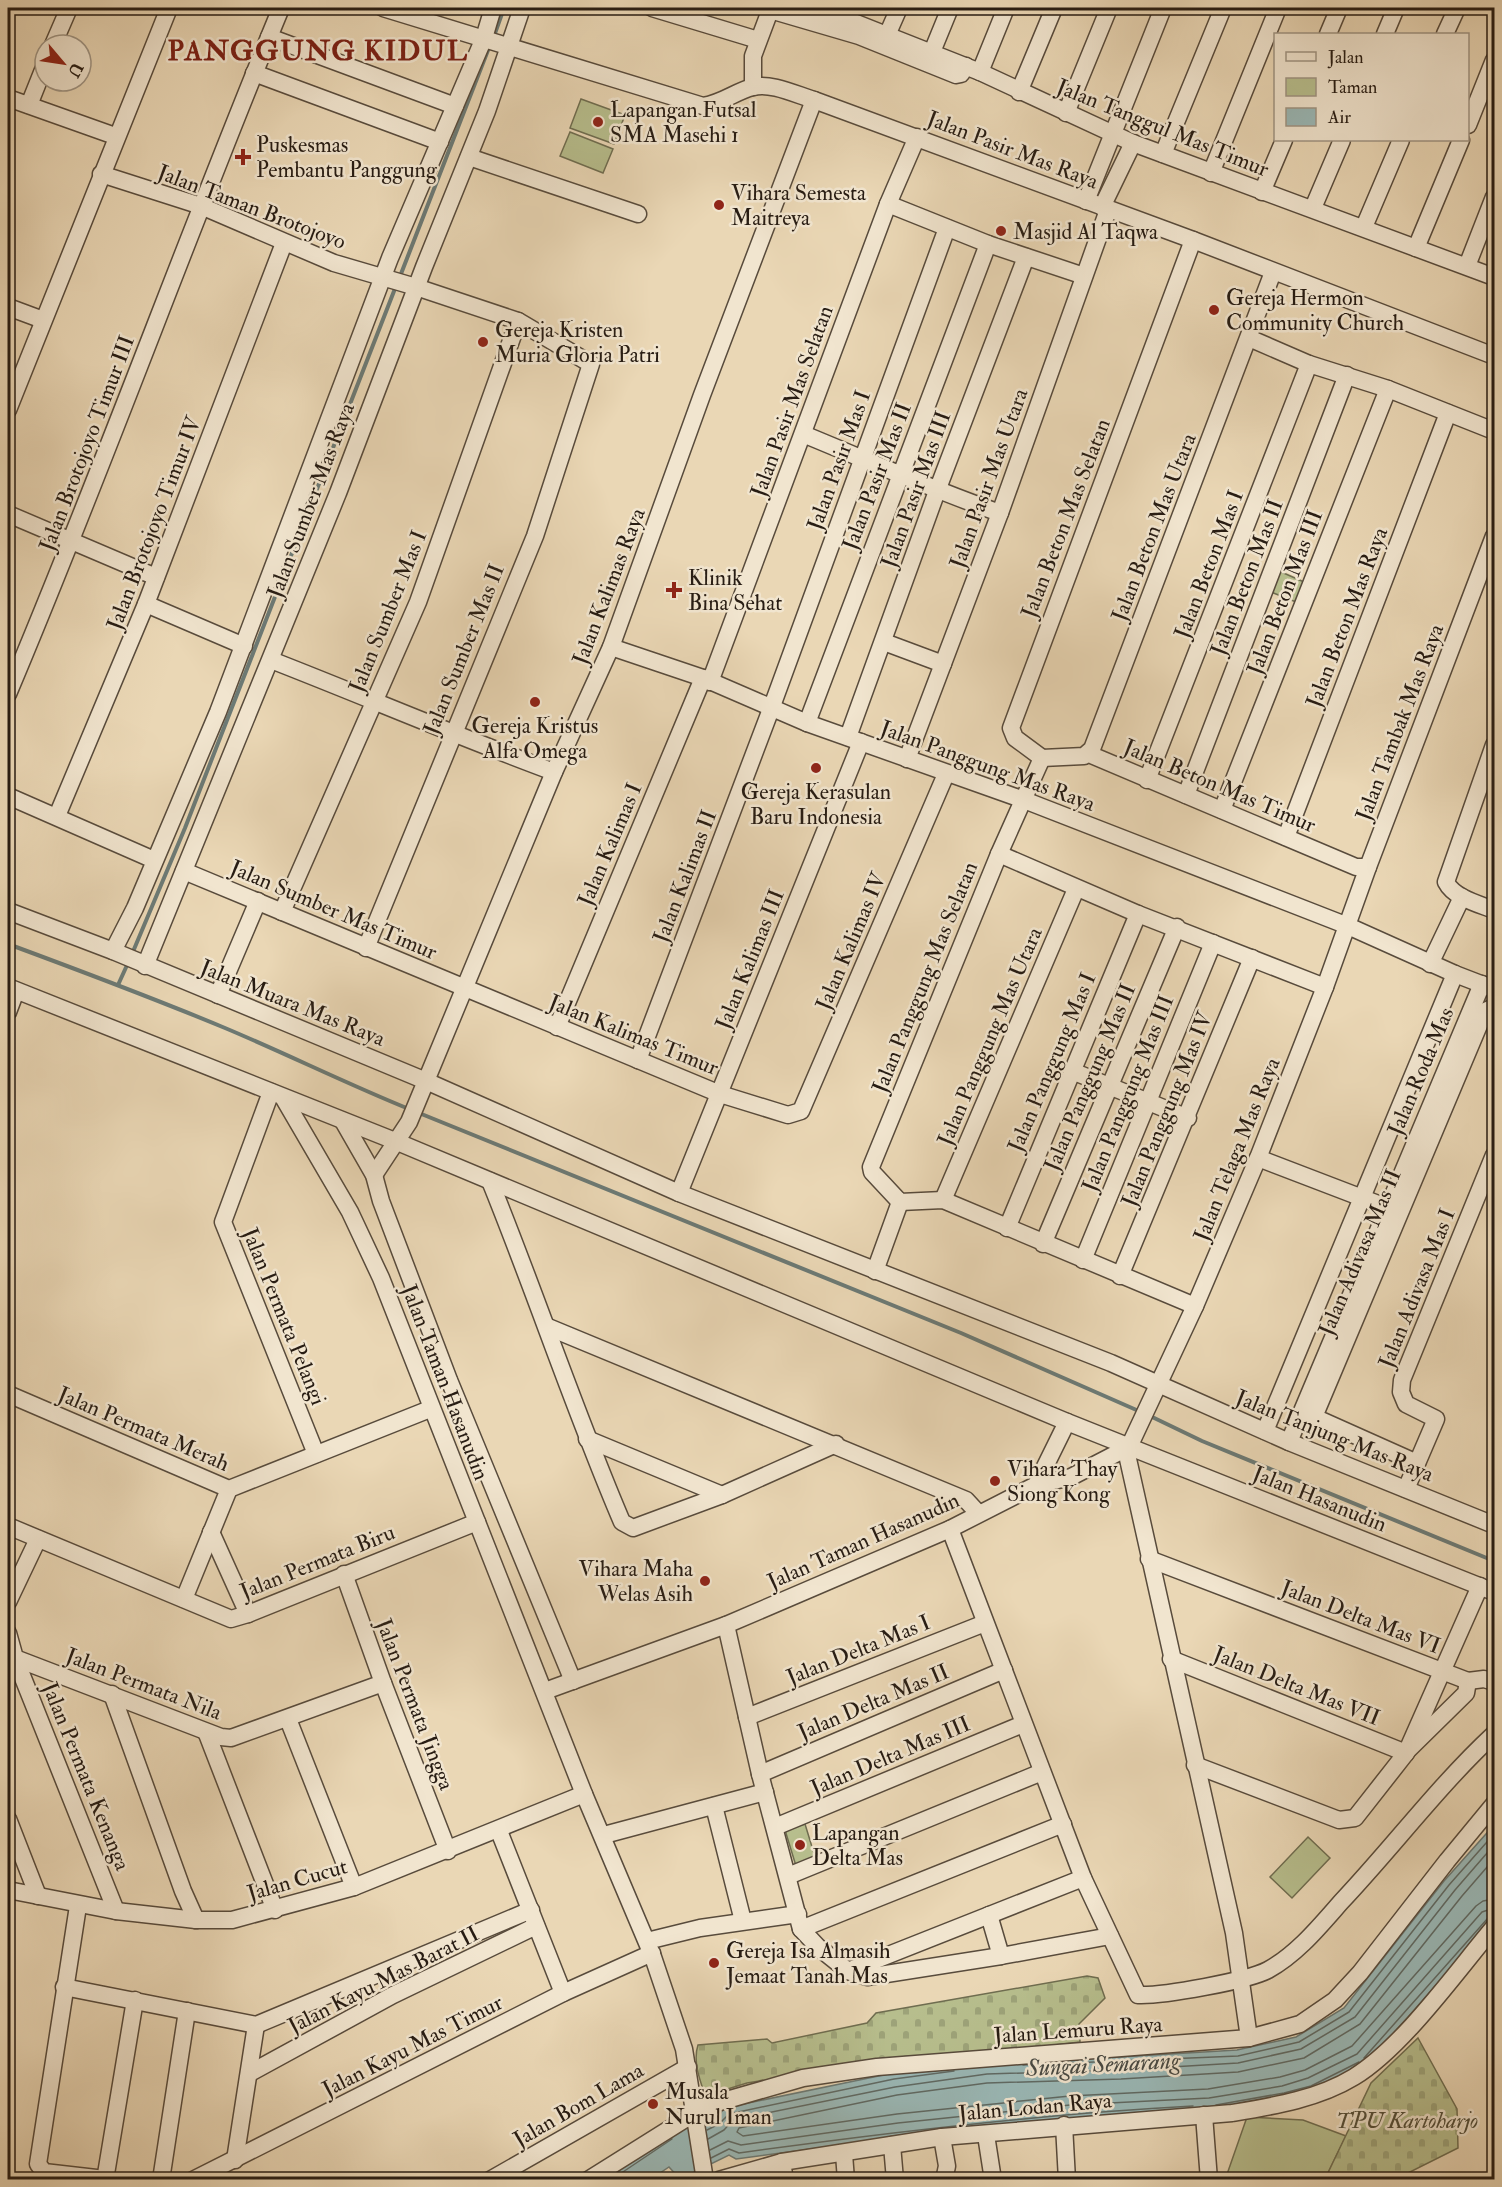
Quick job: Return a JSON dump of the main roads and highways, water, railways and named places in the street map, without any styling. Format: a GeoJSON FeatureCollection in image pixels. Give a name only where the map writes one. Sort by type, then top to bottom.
{"type":"FeatureCollection","features":[{"type":"Feature","properties":{"kind":"water","name":"Sungai Semarang"},"geometry":{"type":"Polygon","coordinates":[[[1494,1825],[1494,1919],[1366,2065],[1314,2091],[1210,2112],[900,2137],[736,2159],[729,2155],[680,2179],[669,2167],[651,2179],[600,2180],[685,2123],[695,2131],[716,2120],[724,2108],[893,2073],[986,2060],[1120,2057],[1237,2050],[1296,2037],[1344,2008],[1444,1881],[1494,1825]]]}},
{"type":"Feature","properties":{"kind":"waterway"},"geometry":{"type":"LineString","coordinates":[[494,36],[504,8]]}},
{"type":"Feature","properties":{"kind":"waterway"},"geometry":{"type":"LineString","coordinates":[[399,279],[490,45]]}},
{"type":"Feature","properties":{"kind":"waterway"},"geometry":{"type":"LineString","coordinates":[[132,954],[185,828],[396,286]]}},
{"type":"Feature","properties":{"kind":"waterway"},"geometry":{"type":"LineString","coordinates":[[8,944],[198,1017],[409,1109]]}},
{"type":"Feature","properties":{"kind":"waterway"},"geometry":{"type":"LineString","coordinates":[[118,985],[128,963]]}},
{"type":"Feature","properties":{"kind":"waterway"},"geometry":{"type":"LineString","coordinates":[[419,1113],[961,1333],[1141,1412]]}},
{"type":"Feature","properties":{"kind":"waterway"},"geometry":{"type":"LineString","coordinates":[[1148,1415],[1202,1441],[1494,1561]]}},
{"type":"Feature","properties":{"kind":"place","name":"Lapangan Futsal SMA Masehi 1"},"geometry":{"type":"Point","coordinates":[598,122]}},
{"type":"Feature","properties":{"kind":"place","name":"Puskesmas Pembantu Panggung"},"geometry":{"type":"Point","coordinates":[243,157]}},
{"type":"Feature","properties":{"kind":"place","name":"Vihara Semesta Maitreya"},"geometry":{"type":"Point","coordinates":[719,205]}},
{"type":"Feature","properties":{"kind":"place","name":"Masjid Al Taqwa"},"geometry":{"type":"Point","coordinates":[1001,231]}},
{"type":"Feature","properties":{"kind":"place","name":"Gereja Hermon Community Church"},"geometry":{"type":"Point","coordinates":[1214,310]}},
{"type":"Feature","properties":{"kind":"place","name":"Gereja Kristen Muria Gloria Patri"},"geometry":{"type":"Point","coordinates":[483,342]}},
{"type":"Feature","properties":{"kind":"place","name":"Klinik Bina Sehat"},"geometry":{"type":"Point","coordinates":[674,590]}},
{"type":"Feature","properties":{"kind":"place","name":"Gereja Kristus Alfa Omega"},"geometry":{"type":"Point","coordinates":[535,702]}},
{"type":"Feature","properties":{"kind":"place","name":"Gereja Kerasulan Baru Indonesia"},"geometry":{"type":"Point","coordinates":[816,768]}},
{"type":"Feature","properties":{"kind":"place","name":"Vihara Thay Siong Kong"},"geometry":{"type":"Point","coordinates":[995,1481]}},
{"type":"Feature","properties":{"kind":"place","name":"Vihara Maha Welas Asih"},"geometry":{"type":"Point","coordinates":[705,1581]}},
{"type":"Feature","properties":{"kind":"place","name":"Lapangan Delta Mas"},"geometry":{"type":"Point","coordinates":[800,1845]}},
{"type":"Feature","properties":{"kind":"place","name":"Gereja Isa Almasih Jemaat Tanah Mas"},"geometry":{"type":"Point","coordinates":[714,1963]}},
{"type":"Feature","properties":{"kind":"place","name":"Musala Nurul Iman"},"geometry":{"type":"Point","coordinates":[653,2104]}},
{"type":"Feature","properties":{"kind":"district","name":"PANGGUNG KIDUL"},"geometry":{"type":"Point","coordinates":[318,50]}},
{"type":"Feature","properties":{"kind":"park label","name":"TPU Kartoharjo"},"geometry":{"type":"Point","coordinates":[1407,2120]}}]}
